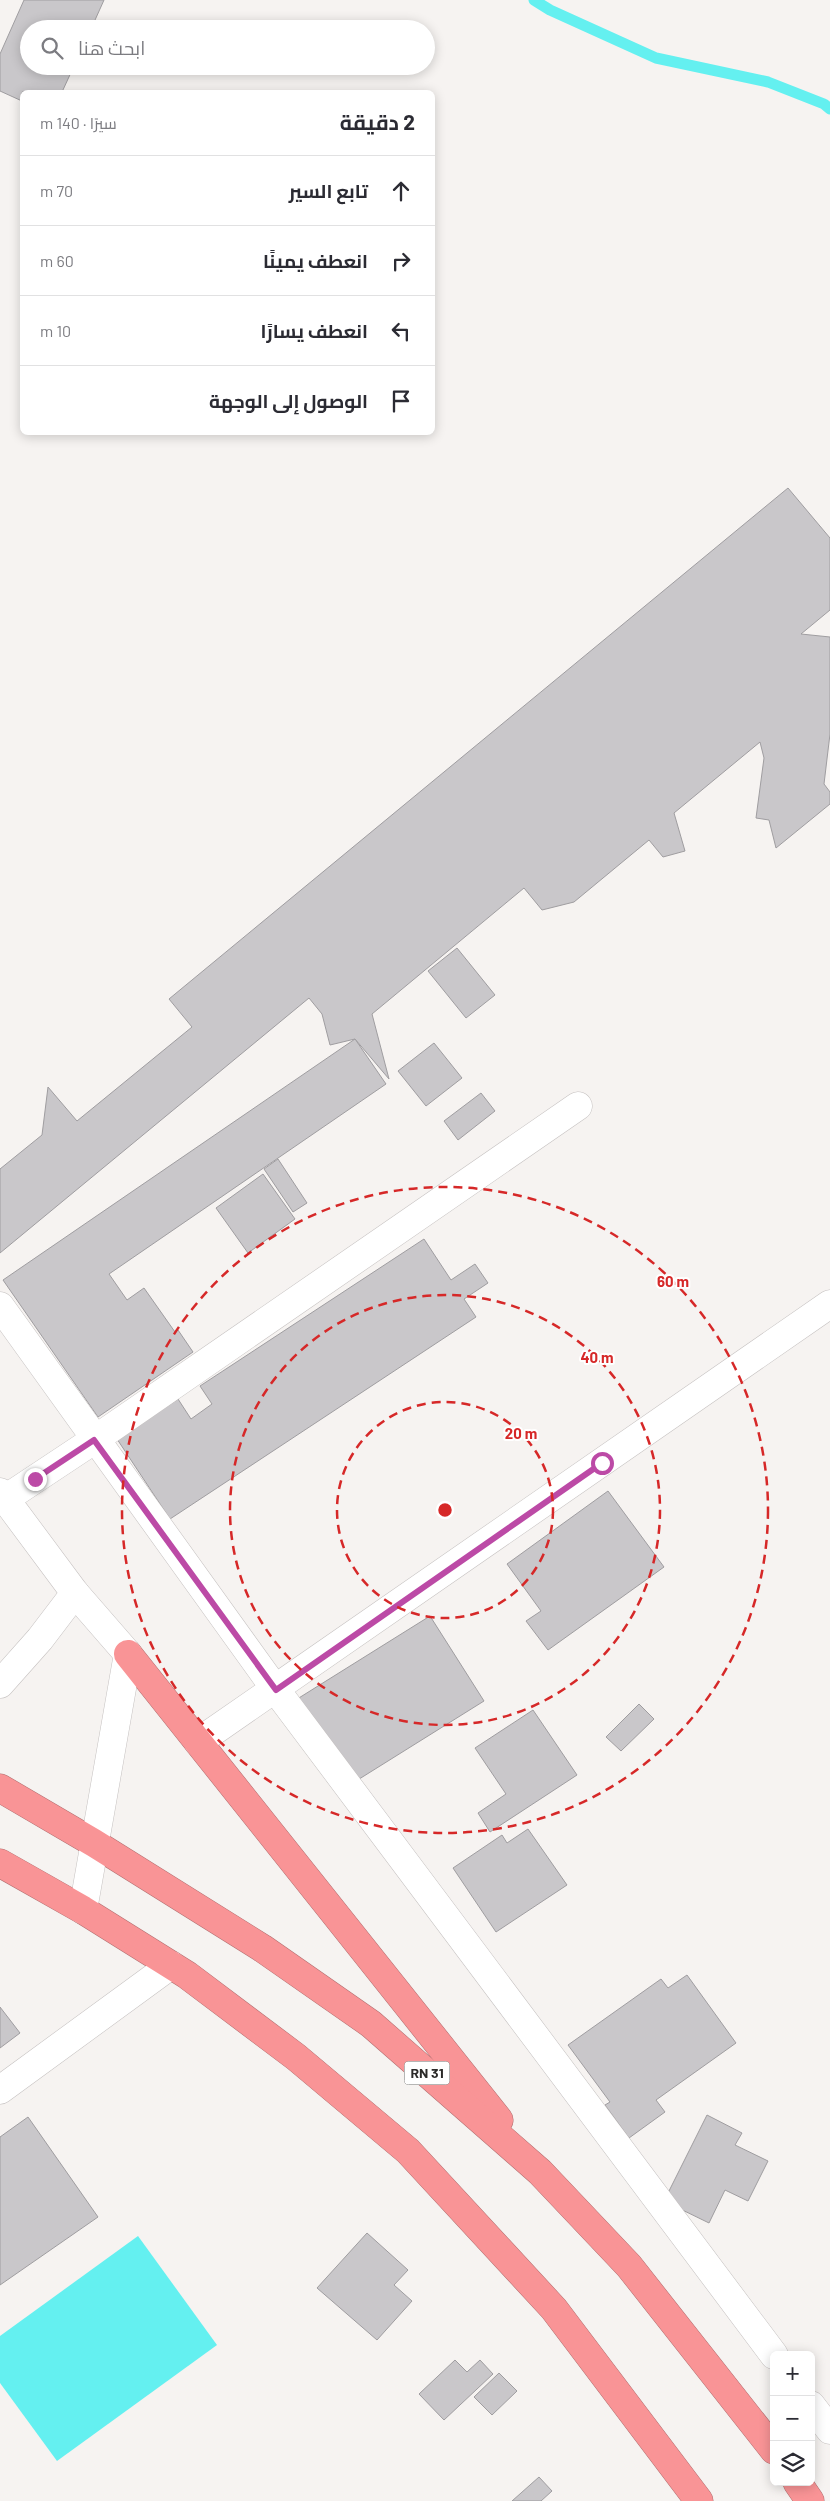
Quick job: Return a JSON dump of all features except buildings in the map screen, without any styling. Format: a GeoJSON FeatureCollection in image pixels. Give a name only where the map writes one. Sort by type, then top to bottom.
{"type":"FeatureCollection","features":[{"type":"Feature","properties":{"kind":"highway"},"geometry":{"type":"LineString","coordinates":[[128,1654],[540,2172]]}},
{"type":"Feature","properties":{"kind":"highway","name":"RN 31"},"geometry":{"type":"LineString","coordinates":[[0,1788],[94,1843],[262,1948],[371,2024],[540,2172],[629,2266],[770,2445]]}},
{"type":"Feature","properties":{"kind":"highway"},"geometry":{"type":"LineString","coordinates":[[0,1863],[83,1910],[187,1975],[296,2057],[408,2151],[554,2309],[699,2501]]}},
{"type":"Feature","properties":{"kind":"highway"},"geometry":{"type":"LineString","coordinates":[[800,2486],[810,2501]]}},
{"type":"Feature","properties":{"kind":"street"},"geometry":{"type":"LineString","coordinates":[[83,1910],[128,1654],[75,1593],[3,1495],[94,1440],[578,1106]]}},
{"type":"Feature","properties":{"kind":"street"},"geometry":{"type":"LineString","coordinates":[[198,1742],[276,1690],[830,1304]]}},
{"type":"Feature","properties":{"kind":"street"},"geometry":{"type":"LineString","coordinates":[[0,1306],[94,1440],[276,1690],[771,2351]]}},
{"type":"Feature","properties":{"kind":"street"},"geometry":{"type":"LineString","coordinates":[[0,1684],[40,1639],[75,1593]]}},
{"type":"Feature","properties":{"kind":"street"},"geometry":{"type":"LineString","coordinates":[[0,2090],[171,1965]]}},
{"type":"Feature","properties":{"kind":"street"},"geometry":{"type":"LineString","coordinates":[[815,2410],[830,2430]]}},
{"type":"Feature","properties":{"kind":"water"},"geometry":{"type":"Polygon","coordinates":[[[138,2236],[217,2345],[57,2461],[0,2383],[0,2336],[138,2236]]]}},
{"type":"Feature","properties":{"kind":"waterway"},"geometry":{"type":"LineString","coordinates":[[534,0],[550,10],[656,58],[768,82],[824,104],[830,109]]}},
{"type":"Feature","properties":{"kind":"route"},"geometry":{"type":"LineString","coordinates":[[35,1479],[94,1440],[276,1690],[602,1463]]}}]}
